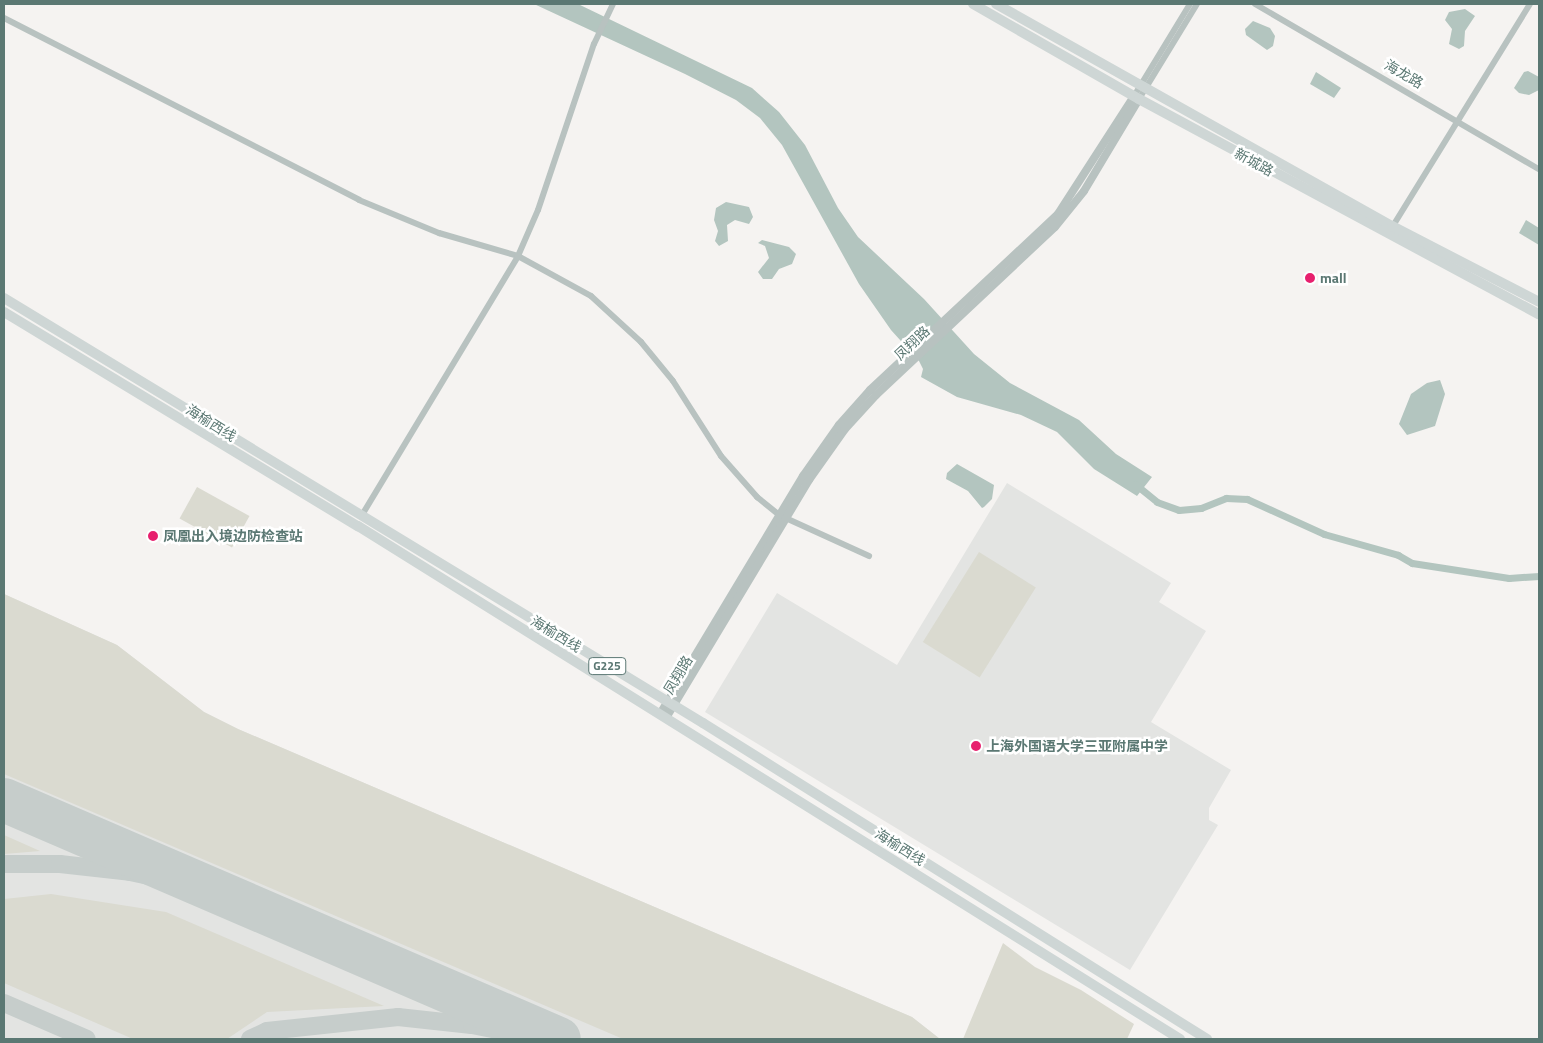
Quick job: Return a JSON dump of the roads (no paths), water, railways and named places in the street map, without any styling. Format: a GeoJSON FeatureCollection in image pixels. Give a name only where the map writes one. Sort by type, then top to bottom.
{"type":"FeatureCollection","features":[{"type":"Feature","properties":{"kind":"main road","name":"新城路"},"geometry":{"type":"LineString","coordinates":[[974,4],[1136,97],[1390,230],[1539,302]]}},
{"type":"Feature","properties":{"kind":"main road","name":"新城路"},"geometry":{"type":"LineString","coordinates":[[996,4],[1539,314]]}},
{"type":"Feature","properties":{"kind":"main road","name":"海榆西线"},"geometry":{"type":"LineString","coordinates":[[4,298],[671,704],[1207,1039]]}},
{"type":"Feature","properties":{"kind":"main road","name":"海榆西线"},"geometry":{"type":"LineString","coordinates":[[4,312],[192,424],[1180,1039]]}},
{"type":"Feature","properties":{"kind":"main road"},"geometry":{"type":"LineString","coordinates":[[192,424],[197,414]]}},
{"type":"Feature","properties":{"kind":"street","name":"凤翔路"},"geometry":{"type":"LineString","coordinates":[[1143,87],[1190,4]]}},
{"type":"Feature","properties":{"kind":"street","name":"凤翔路"},"geometry":{"type":"LineString","coordinates":[[663,716],[783,516],[845,429],[911,357],[1058,214],[1196,4]]}},
{"type":"Feature","properties":{"kind":"street","name":"海龙路"},"geometry":{"type":"LineString","coordinates":[[1255,4],[1458,120],[1539,169]]}},
{"type":"Feature","properties":{"kind":"street"},"geometry":{"type":"LineString","coordinates":[[1390,230],[1530,4]]}},
{"type":"Feature","properties":{"kind":"street"},"geometry":{"type":"LineString","coordinates":[[362,515],[518,256],[538,210],[594,44],[612,6]]}},
{"type":"Feature","properties":{"kind":"street"},"geometry":{"type":"LineString","coordinates":[[4,18],[359,200],[439,233],[518,256],[591,296],[622,322],[673,381],[721,456],[756,497],[783,516],[869,556]]}},
{"type":"Feature","properties":{"kind":"waterway"},"geometry":{"type":"LineString","coordinates":[[1135,484],[1157,502],[1179,510],[1201,508],[1226,498],[1247,499],[1324,534],[1398,555],[1412,563],[1509,578],[1539,576]]}},
{"type":"Feature","properties":{"kind":"place","name":"mall"},"geometry":{"type":"Point","coordinates":[1310,278]}},
{"type":"Feature","properties":{"kind":"place","name":"凤凰出入境边防检查站"},"geometry":{"type":"Point","coordinates":[153,536]}},
{"type":"Feature","properties":{"kind":"place","name":"上海外国语大学三亚附属中学"},"geometry":{"type":"Point","coordinates":[976,746]}}]}
